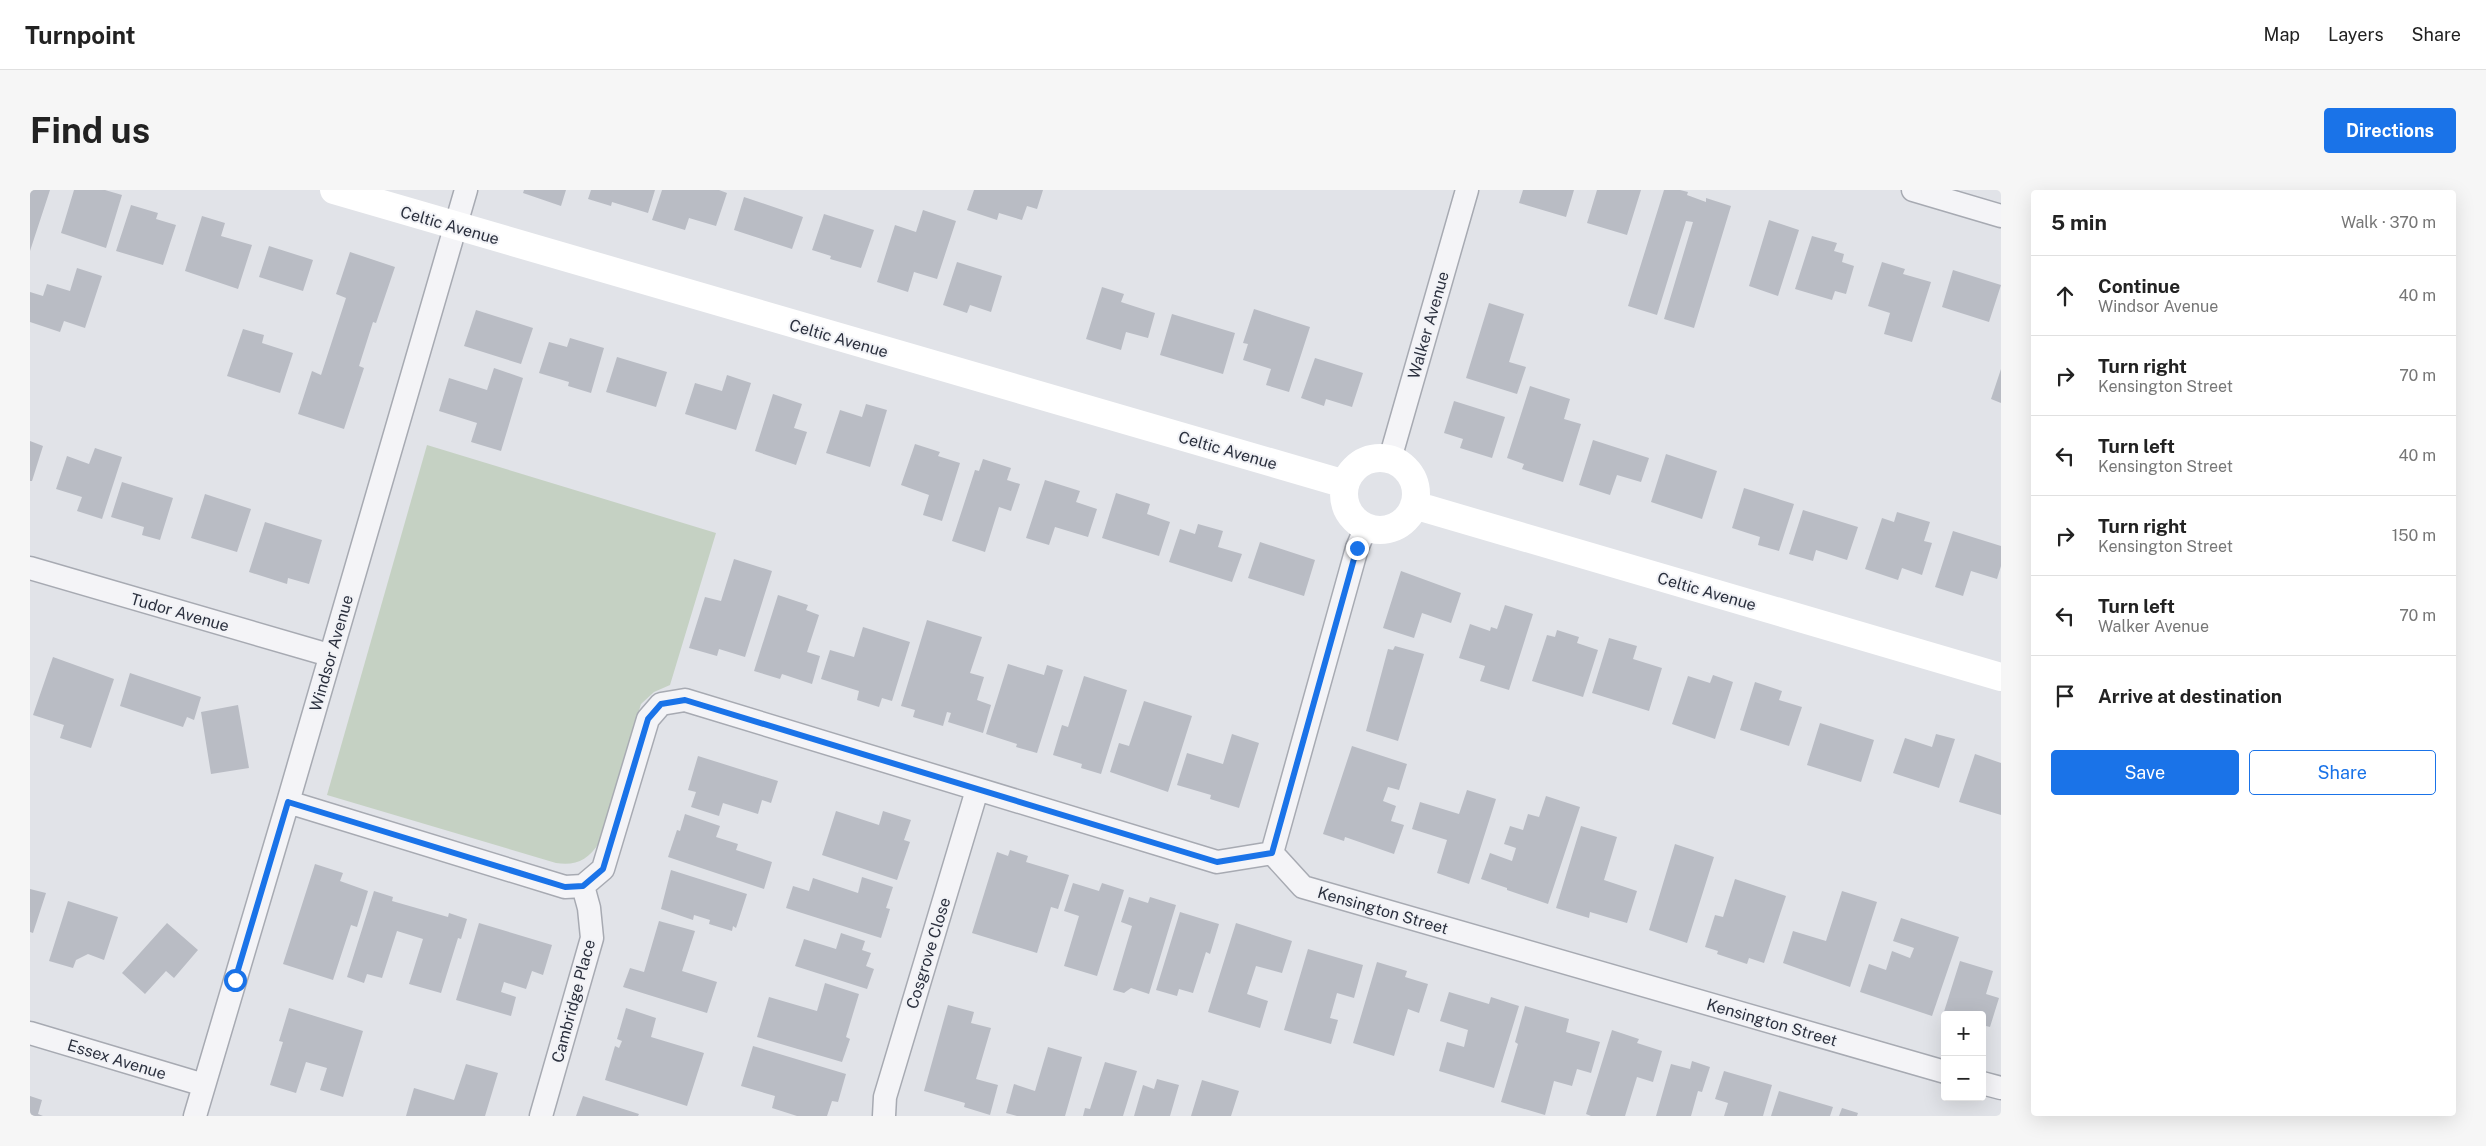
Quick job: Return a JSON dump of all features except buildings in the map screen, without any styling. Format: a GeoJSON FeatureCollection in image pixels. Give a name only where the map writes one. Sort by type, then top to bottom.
{"type":"FeatureCollection","features":[{"type":"Feature","properties":{"kind":"street","name":"Celtic Avenue"},"geometry":{"type":"LineString","coordinates":[[334,190],[1344,484]]}},
{"type":"Feature","properties":{"kind":"street","name":"Windsor Avenue"},"geometry":{"type":"LineString","coordinates":[[195,1116],[466,190]]}},
{"type":"Feature","properties":{"kind":"street","name":"Walker Avenue"},"geometry":{"type":"LineString","coordinates":[[1390,459],[1467,190]]}},
{"type":"Feature","properties":{"kind":"street"},"geometry":{"type":"LineString","coordinates":[[1913,190],[2001,216]]}},
{"type":"Feature","properties":{"kind":"street"},"geometry":{"type":"LineString","coordinates":[[1390,459],[1402,466],[1414,482],[1416,495],[1414,505],[1408,516],[1395,526],[1382,530],[1366,527],[1349,513],[1344,501],[1344,484],[1352,471],[1365,460],[1390,459]]}},
{"type":"Feature","properties":{"kind":"street","name":"Celtic Avenue"},"geometry":{"type":"LineString","coordinates":[[1414,505],[2001,678]]}},
{"type":"Feature","properties":{"kind":"street"},"geometry":{"type":"LineString","coordinates":[[288,802],[565,887],[583,886],[603,869],[648,719],[661,704],[685,700],[1217,862],[1272,853],[1357,548],[1366,527]]}},
{"type":"Feature","properties":{"kind":"street","name":"Tudor Avenue"},"geometry":{"type":"LineString","coordinates":[[30,568],[330,655]]}},
{"type":"Feature","properties":{"kind":"street","name":"Cosgrove Close"},"geometry":{"type":"LineString","coordinates":[[884,1116],[885,1097],[977,790]]}},
{"type":"Feature","properties":{"kind":"street","name":"Kensington Street"},"geometry":{"type":"LineString","coordinates":[[1272,853],[1303,887],[1941,1071]]}},
{"type":"Feature","properties":{"kind":"street","name":"Cambridge Place"},"geometry":{"type":"LineString","coordinates":[[541,1116],[592,938],[589,908],[583,886]]}},
{"type":"Feature","properties":{"kind":"street","name":"Essex Avenue"},"geometry":{"type":"LineString","coordinates":[[30,1033],[204,1085]]}},
{"type":"Feature","properties":{"kind":"street"},"geometry":{"type":"LineString","coordinates":[[1986,1083],[2001,1088]]}},
{"type":"Feature","properties":{"kind":"green space"},"geometry":{"type":"Polygon","coordinates":[[[427,445],[716,533],[670,685],[654,692],[641,704],[599,843],[586,858],[570,864],[556,863],[327,795],[427,445]]]}},
{"type":"Feature","properties":{"kind":"route"},"geometry":{"type":"LineString","coordinates":[[235,980],[288,802],[565,887],[583,886],[603,869],[648,719],[661,704],[685,700],[1217,862],[1272,853],[1357,548]]}}]}
